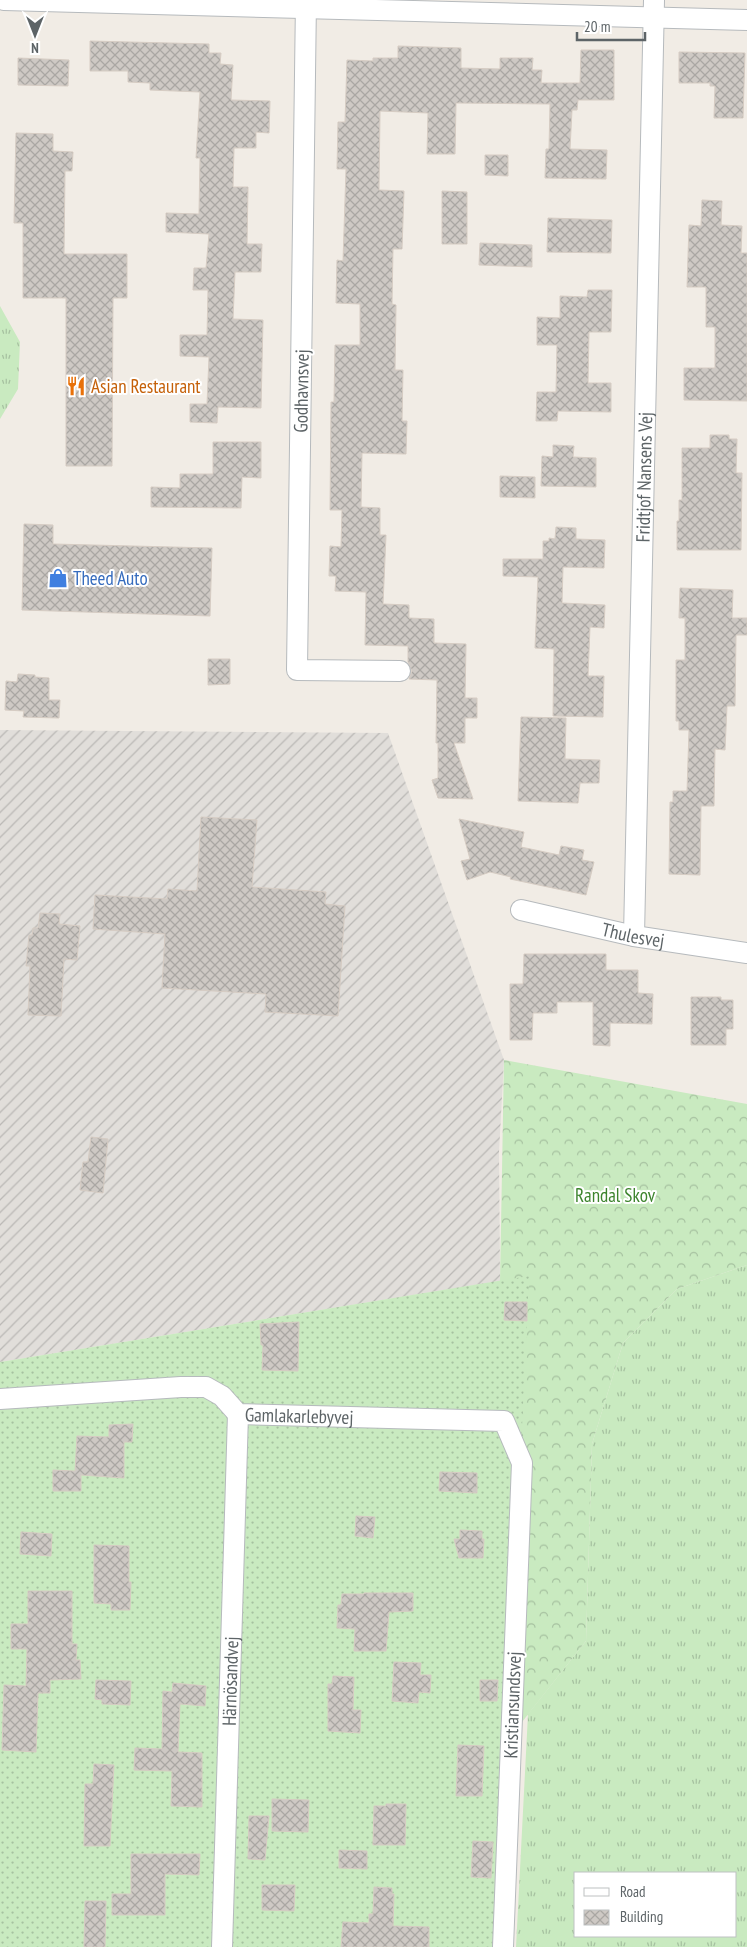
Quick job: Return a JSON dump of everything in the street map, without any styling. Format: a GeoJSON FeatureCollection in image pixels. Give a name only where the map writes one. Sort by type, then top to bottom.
{"type":"FeatureCollection","features":[{"type":"Feature","properties":{"kind":"street"},"geometry":{"type":"LineString","coordinates":[[4,0],[654,9],[747,20]]}},
{"type":"Feature","properties":{"kind":"street","name":"Godhavnsvej"},"geometry":{"type":"LineString","coordinates":[[306,4],[297,670],[400,671]]}},
{"type":"Feature","properties":{"kind":"street","name":"Fridtjof Nansens Vej"},"geometry":{"type":"LineString","coordinates":[[634,936],[654,9]]}},
{"type":"Feature","properties":{"kind":"street","name":"Thulesvej"},"geometry":{"type":"LineString","coordinates":[[522,910],[634,936],[747,953]]}},
{"type":"Feature","properties":{"kind":"street","name":"Gamlakarlebyvej"},"geometry":{"type":"LineString","coordinates":[[0,1399],[206,1387],[222,1396],[238,1414],[504,1421],[522,1463]]}},
{"type":"Feature","properties":{"kind":"street","name":"Härnösandvej"},"geometry":{"type":"LineString","coordinates":[[222,1947],[238,1414]]}},
{"type":"Feature","properties":{"kind":"street","name":"Kristiansundsvej"},"geometry":{"type":"LineString","coordinates":[[503,1947],[522,1463]]}},
{"type":"Feature","properties":{"kind":"shaded area"},"geometry":{"type":"Polygon","coordinates":[[[0,730],[388,733],[504,1060],[499,1152],[500,1281],[0,1362],[0,730]]]}},
{"type":"Feature","properties":{"kind":"green space"},"geometry":{"type":"Polygon","coordinates":[[[0,306],[20,342],[18,389],[0,419],[0,306]]]}},
{"type":"Feature","properties":{"kind":"green space","name":"Randal Skov"},"geometry":{"type":"Polygon","coordinates":[[[504,1060],[747,1104],[747,1265],[677,1289],[623,1343],[592,1444],[586,1641],[507,1741],[500,1281],[504,1060]]]}},
{"type":"Feature","properties":{"kind":"green space"},"geometry":{"type":"Polygon","coordinates":[[[747,1265],[747,1947],[516,1947],[528,1714],[586,1641],[592,1444],[623,1343],[677,1289],[747,1265]]]}},
{"type":"Feature","properties":{"kind":"green space"},"geometry":{"type":"Polygon","coordinates":[[[529,1276],[498,1947],[0,1947],[0,1362],[529,1276]]]}},
{"type":"Feature","properties":{"kind":"building"},"geometry":{"type":"Polygon","coordinates":[[[90,41],[209,44],[209,53],[221,53],[220,64],[233,65],[231,100],[270,101],[269,133],[256,132],[256,148],[234,148],[233,187],[248,187],[247,244],[262,244],[261,272],[235,272],[233,319],[263,320],[261,408],[218,407],[217,423],[190,422],[190,404],[207,404],[209,357],[180,356],[180,335],[207,335],[208,290],[193,290],[194,268],[206,268],[209,234],[166,232],[166,213],[199,214],[200,158],[196,158],[200,92],[150,90],[150,83],[128,82],[128,71],[90,71],[90,41]]]}},
{"type":"Feature","properties":{"kind":"building"},"geometry":{"type":"Polygon","coordinates":[[[398,46],[461,48],[461,68],[500,69],[500,58],[533,58],[532,70],[542,70],[541,83],[580,83],[581,50],[614,50],[614,100],[578,100],[577,110],[572,110],[570,149],[607,150],[606,179],[545,178],[546,149],[549,149],[550,104],[456,103],[455,154],[427,154],[428,113],[380,111],[379,190],[404,191],[402,249],[393,249],[392,304],[396,305],[395,370],[403,370],[402,421],[407,421],[406,454],[362,453],[361,507],[380,508],[380,535],[386,535],[383,604],[409,605],[409,618],[434,619],[434,643],[466,644],[465,698],[477,698],[477,718],[465,718],[465,743],[454,743],[473,799],[438,798],[432,780],[438,778],[438,743],[436,743],[437,680],[409,679],[412,671],[408,662],[408,646],[365,645],[366,592],[335,591],[336,576],[329,576],[330,546],[341,547],[342,510],[330,510],[331,402],[334,402],[335,345],[360,345],[360,304],[336,303],[337,260],[343,261],[346,169],[337,169],[338,122],[345,122],[347,60],[373,61],[373,58],[398,58],[398,46]]]}},
{"type":"Feature","properties":{"kind":"building"},"geometry":{"type":"Polygon","coordinates":[[[679,52],[745,53],[743,118],[714,118],[715,86],[710,86],[710,83],[679,83],[679,52]]]}},
{"type":"Feature","properties":{"kind":"building"},"geometry":{"type":"Polygon","coordinates":[[[18,58],[69,60],[68,86],[18,85],[18,58]]]}},
{"type":"Feature","properties":{"kind":"building"},"geometry":{"type":"Polygon","coordinates":[[[16,133],[53,134],[53,151],[73,152],[72,171],[65,171],[64,254],[127,254],[127,298],[113,298],[112,466],[66,466],[66,298],[23,298],[23,223],[14,223],[16,133]]]}},
{"type":"Feature","properties":{"kind":"building"},"geometry":{"type":"Polygon","coordinates":[[[485,155],[508,155],[508,176],[485,175],[485,155]]]}},
{"type":"Feature","properties":{"kind":"building"},"geometry":{"type":"Polygon","coordinates":[[[442,191],[467,192],[467,244],[442,244],[442,191]]]}},
{"type":"Feature","properties":{"kind":"building"},"geometry":{"type":"Polygon","coordinates":[[[702,200],[722,201],[721,225],[742,226],[741,253],[747,253],[747,401],[684,400],[684,368],[715,368],[715,327],[706,327],[706,287],[687,287],[689,225],[701,226],[702,200]]]}},
{"type":"Feature","properties":{"kind":"building"},"geometry":{"type":"Polygon","coordinates":[[[548,218],[612,220],[611,253],[547,252],[548,218]]]}},
{"type":"Feature","properties":{"kind":"building"},"geometry":{"type":"Polygon","coordinates":[[[480,243],[532,245],[532,267],[479,265],[480,243]]]}},
{"type":"Feature","properties":{"kind":"building"},"geometry":{"type":"Polygon","coordinates":[[[588,290],[612,290],[611,332],[589,332],[588,383],[611,383],[611,412],[558,411],[557,421],[536,421],[537,392],[556,392],[557,345],[537,345],[537,317],[560,318],[560,296],[587,297],[588,290]]]}},
{"type":"Feature","properties":{"kind":"building"},"geometry":{"type":"Polygon","coordinates":[[[710,435],[729,435],[729,439],[737,439],[736,473],[742,473],[741,550],[677,550],[679,500],[682,500],[682,448],[710,448],[710,435]]]}},
{"type":"Feature","properties":{"kind":"building"},"geometry":{"type":"Polygon","coordinates":[[[213,442],[261,442],[261,478],[242,477],[241,508],[151,507],[151,487],[180,488],[180,474],[213,474],[213,442]]]}},
{"type":"Feature","properties":{"kind":"building"},"geometry":{"type":"Polygon","coordinates":[[[553,445],[574,446],[573,457],[596,458],[596,487],[541,486],[542,456],[553,457],[553,445]]]}},
{"type":"Feature","properties":{"kind":"building"},"geometry":{"type":"Polygon","coordinates":[[[500,476],[535,477],[535,498],[500,497],[500,476]]]}},
{"type":"Feature","properties":{"kind":"building"},"geometry":{"type":"Polygon","coordinates":[[[24,524],[53,525],[53,544],[212,548],[210,616],[22,610],[24,524]]]}},
{"type":"Feature","properties":{"kind":"building"},"geometry":{"type":"Polygon","coordinates":[[[556,527],[576,528],[576,539],[605,540],[604,568],[563,567],[562,603],[605,605],[604,628],[590,627],[588,676],[604,676],[603,717],[553,716],[554,649],[535,648],[538,577],[503,576],[503,559],[543,559],[543,541],[549,541],[549,538],[555,539],[556,527]]]}},
{"type":"Feature","properties":{"kind":"building"},"geometry":{"type":"Polygon","coordinates":[[[680,588],[733,590],[732,618],[747,618],[747,635],[736,635],[735,706],[727,706],[725,750],[715,749],[714,806],[701,806],[700,875],[669,874],[670,802],[673,802],[673,791],[687,791],[689,730],[679,730],[679,721],[676,721],[676,660],[685,660],[685,618],[679,618],[680,588]]]}},
{"type":"Feature","properties":{"kind":"building"},"geometry":{"type":"Polygon","coordinates":[[[208,659],[230,659],[230,684],[208,685],[208,659]]]}},
{"type":"Feature","properties":{"kind":"building"},"geometry":{"type":"Polygon","coordinates":[[[18,674],[49,678],[49,700],[60,700],[59,718],[23,717],[24,711],[5,710],[6,681],[17,682],[18,674]]]}},
{"type":"Feature","properties":{"kind":"building"},"geometry":{"type":"Polygon","coordinates":[[[521,717],[566,718],[565,759],[600,760],[599,783],[580,783],[578,803],[518,801],[521,717]]]}},
{"type":"Feature","properties":{"kind":"building"},"geometry":{"type":"Polygon","coordinates":[[[201,817],[257,820],[252,887],[326,892],[325,904],[345,906],[338,1016],[265,1012],[266,994],[162,988],[165,934],[93,929],[95,895],[167,899],[168,889],[197,891],[201,817]]]}},
{"type":"Feature","properties":{"kind":"building"},"geometry":{"type":"Polygon","coordinates":[[[459,819],[524,832],[521,847],[559,855],[561,846],[584,850],[582,860],[594,862],[586,895],[510,879],[511,877],[490,872],[467,880],[461,861],[470,859],[459,819]]]}},
{"type":"Feature","properties":{"kind":"building"},"geometry":{"type":"Polygon","coordinates":[[[40,913],[60,914],[59,924],[80,926],[77,960],[64,959],[61,1016],[28,1015],[30,966],[26,966],[29,935],[32,935],[33,928],[38,928],[40,913]]]}},
{"type":"Feature","properties":{"kind":"building"},"geometry":{"type":"Polygon","coordinates":[[[524,954],[606,954],[606,970],[638,970],[638,993],[653,994],[652,1024],[610,1023],[610,1046],[593,1045],[593,1002],[557,1002],[557,1013],[533,1013],[532,1040],[510,1040],[510,984],[523,984],[524,954]]]}},
{"type":"Feature","properties":{"kind":"building"},"geometry":{"type":"Polygon","coordinates":[[[691,997],[721,997],[721,1000],[733,1000],[733,1029],[726,1029],[726,1045],[691,1045],[691,997]]]}},
{"type":"Feature","properties":{"kind":"building"},"geometry":{"type":"Polygon","coordinates":[[[91,1137],[108,1139],[103,1193],[80,1190],[83,1162],[88,1162],[91,1137]]]}},
{"type":"Feature","properties":{"kind":"building"},"geometry":{"type":"Polygon","coordinates":[[[505,1302],[527,1302],[527,1321],[504,1320],[505,1302]]]}},
{"type":"Feature","properties":{"kind":"building"},"geometry":{"type":"Polygon","coordinates":[[[299,1322],[298,1371],[262,1370],[263,1345],[261,1345],[260,1324],[299,1322]]]}},
{"type":"Feature","properties":{"kind":"building"},"geometry":{"type":"Polygon","coordinates":[[[133,1424],[132,1442],[124,1442],[124,1478],[81,1475],[81,1491],[53,1491],[53,1470],[75,1471],[77,1436],[109,1437],[109,1425],[133,1424]]]}},
{"type":"Feature","properties":{"kind":"building"},"geometry":{"type":"Polygon","coordinates":[[[440,1472],[477,1473],[477,1493],[439,1491],[440,1472]]]}},
{"type":"Feature","properties":{"kind":"building"},"geometry":{"type":"Polygon","coordinates":[[[356,1516],[375,1517],[373,1538],[355,1536],[356,1516]]]}},
{"type":"Feature","properties":{"kind":"building"},"geometry":{"type":"Polygon","coordinates":[[[460,1530],[482,1531],[482,1539],[484,1539],[483,1558],[459,1558],[454,1539],[460,1539],[460,1530]]]}},
{"type":"Feature","properties":{"kind":"building"},"geometry":{"type":"Polygon","coordinates":[[[21,1532],[52,1534],[51,1556],[20,1554],[21,1532]]]}},
{"type":"Feature","properties":{"kind":"building"},"geometry":{"type":"Polygon","coordinates":[[[94,1545],[129,1546],[130,1610],[111,1610],[111,1604],[94,1603],[94,1545]]]}},
{"type":"Feature","properties":{"kind":"building"},"geometry":{"type":"Polygon","coordinates":[[[28,1591],[72,1591],[72,1644],[77,1644],[76,1660],[80,1660],[81,1679],[50,1680],[50,1693],[38,1693],[36,1752],[2,1750],[4,1685],[26,1686],[27,1649],[11,1649],[11,1624],[28,1624],[28,1591]]]}},
{"type":"Feature","properties":{"kind":"building"},"geometry":{"type":"Polygon","coordinates":[[[413,1593],[413,1611],[389,1612],[386,1651],[354,1651],[355,1629],[337,1628],[338,1605],[341,1605],[342,1594],[413,1593]]]}},
{"type":"Feature","properties":{"kind":"building"},"geometry":{"type":"Polygon","coordinates":[[[394,1662],[421,1663],[420,1675],[431,1675],[430,1693],[419,1692],[418,1703],[392,1701],[394,1662]]]}},
{"type":"Feature","properties":{"kind":"building"},"geometry":{"type":"Polygon","coordinates":[[[333,1676],[354,1677],[353,1710],[361,1710],[360,1733],[328,1731],[328,1684],[332,1684],[333,1676]]]}},
{"type":"Feature","properties":{"kind":"building"},"geometry":{"type":"Polygon","coordinates":[[[96,1680],[131,1681],[130,1705],[102,1704],[102,1700],[95,1699],[96,1680]]]}},
{"type":"Feature","properties":{"kind":"building"},"geometry":{"type":"Polygon","coordinates":[[[480,1680],[498,1680],[497,1701],[480,1701],[480,1680]]]}},
{"type":"Feature","properties":{"kind":"building"},"geometry":{"type":"Polygon","coordinates":[[[173,1683],[206,1686],[205,1706],[180,1704],[178,1752],[202,1753],[202,1807],[171,1806],[172,1771],[134,1770],[135,1748],[162,1749],[163,1691],[172,1692],[173,1683]]]}},
{"type":"Feature","properties":{"kind":"building"},"geometry":{"type":"Polygon","coordinates":[[[458,1745],[484,1746],[482,1796],[456,1796],[458,1745]]]}},
{"type":"Feature","properties":{"kind":"building"},"geometry":{"type":"Polygon","coordinates":[[[94,1764],[114,1765],[110,1846],[84,1846],[85,1784],[93,1784],[94,1764]]]}},
{"type":"Feature","properties":{"kind":"building"},"geometry":{"type":"Polygon","coordinates":[[[272,1799],[309,1800],[308,1832],[272,1831],[272,1799]]]}},
{"type":"Feature","properties":{"kind":"building"},"geometry":{"type":"Polygon","coordinates":[[[386,1804],[406,1804],[405,1845],[373,1845],[374,1806],[386,1806],[386,1804]]]}},
{"type":"Feature","properties":{"kind":"building"},"geometry":{"type":"Polygon","coordinates":[[[249,1816],[269,1816],[265,1860],[248,1859],[249,1816]]]}},
{"type":"Feature","properties":{"kind":"building"},"geometry":{"type":"Polygon","coordinates":[[[473,1841],[493,1842],[491,1878],[471,1877],[473,1841]]]}},
{"type":"Feature","properties":{"kind":"building"},"geometry":{"type":"Polygon","coordinates":[[[339,1850],[367,1851],[367,1869],[339,1868],[339,1850]]]}},
{"type":"Feature","properties":{"kind":"building"},"geometry":{"type":"Polygon","coordinates":[[[131,1854],[200,1854],[199,1875],[165,1874],[165,1915],[112,1915],[112,1894],[131,1894],[131,1854]]]}},
{"type":"Feature","properties":{"kind":"building"},"geometry":{"type":"Polygon","coordinates":[[[262,1885],[295,1885],[294,1911],[262,1910],[262,1885]]]}},
{"type":"Feature","properties":{"kind":"building"},"geometry":{"type":"Polygon","coordinates":[[[374,1887],[392,1888],[392,1894],[394,1894],[393,1926],[429,1927],[429,1947],[341,1947],[343,1922],[369,1923],[369,1914],[373,1914],[374,1887]]]}},
{"type":"Feature","properties":{"kind":"building"},"geometry":{"type":"Polygon","coordinates":[[[85,1901],[106,1901],[105,1947],[84,1947],[85,1901]]]}},
{"type":"Feature","properties":{"kind":"place","name":"Asian Restaurant"},"geometry":{"type":"Point","coordinates":[76,386]}},
{"type":"Feature","properties":{"kind":"place","name":"Theed Auto"},"geometry":{"type":"Point","coordinates":[58,578]}}]}
